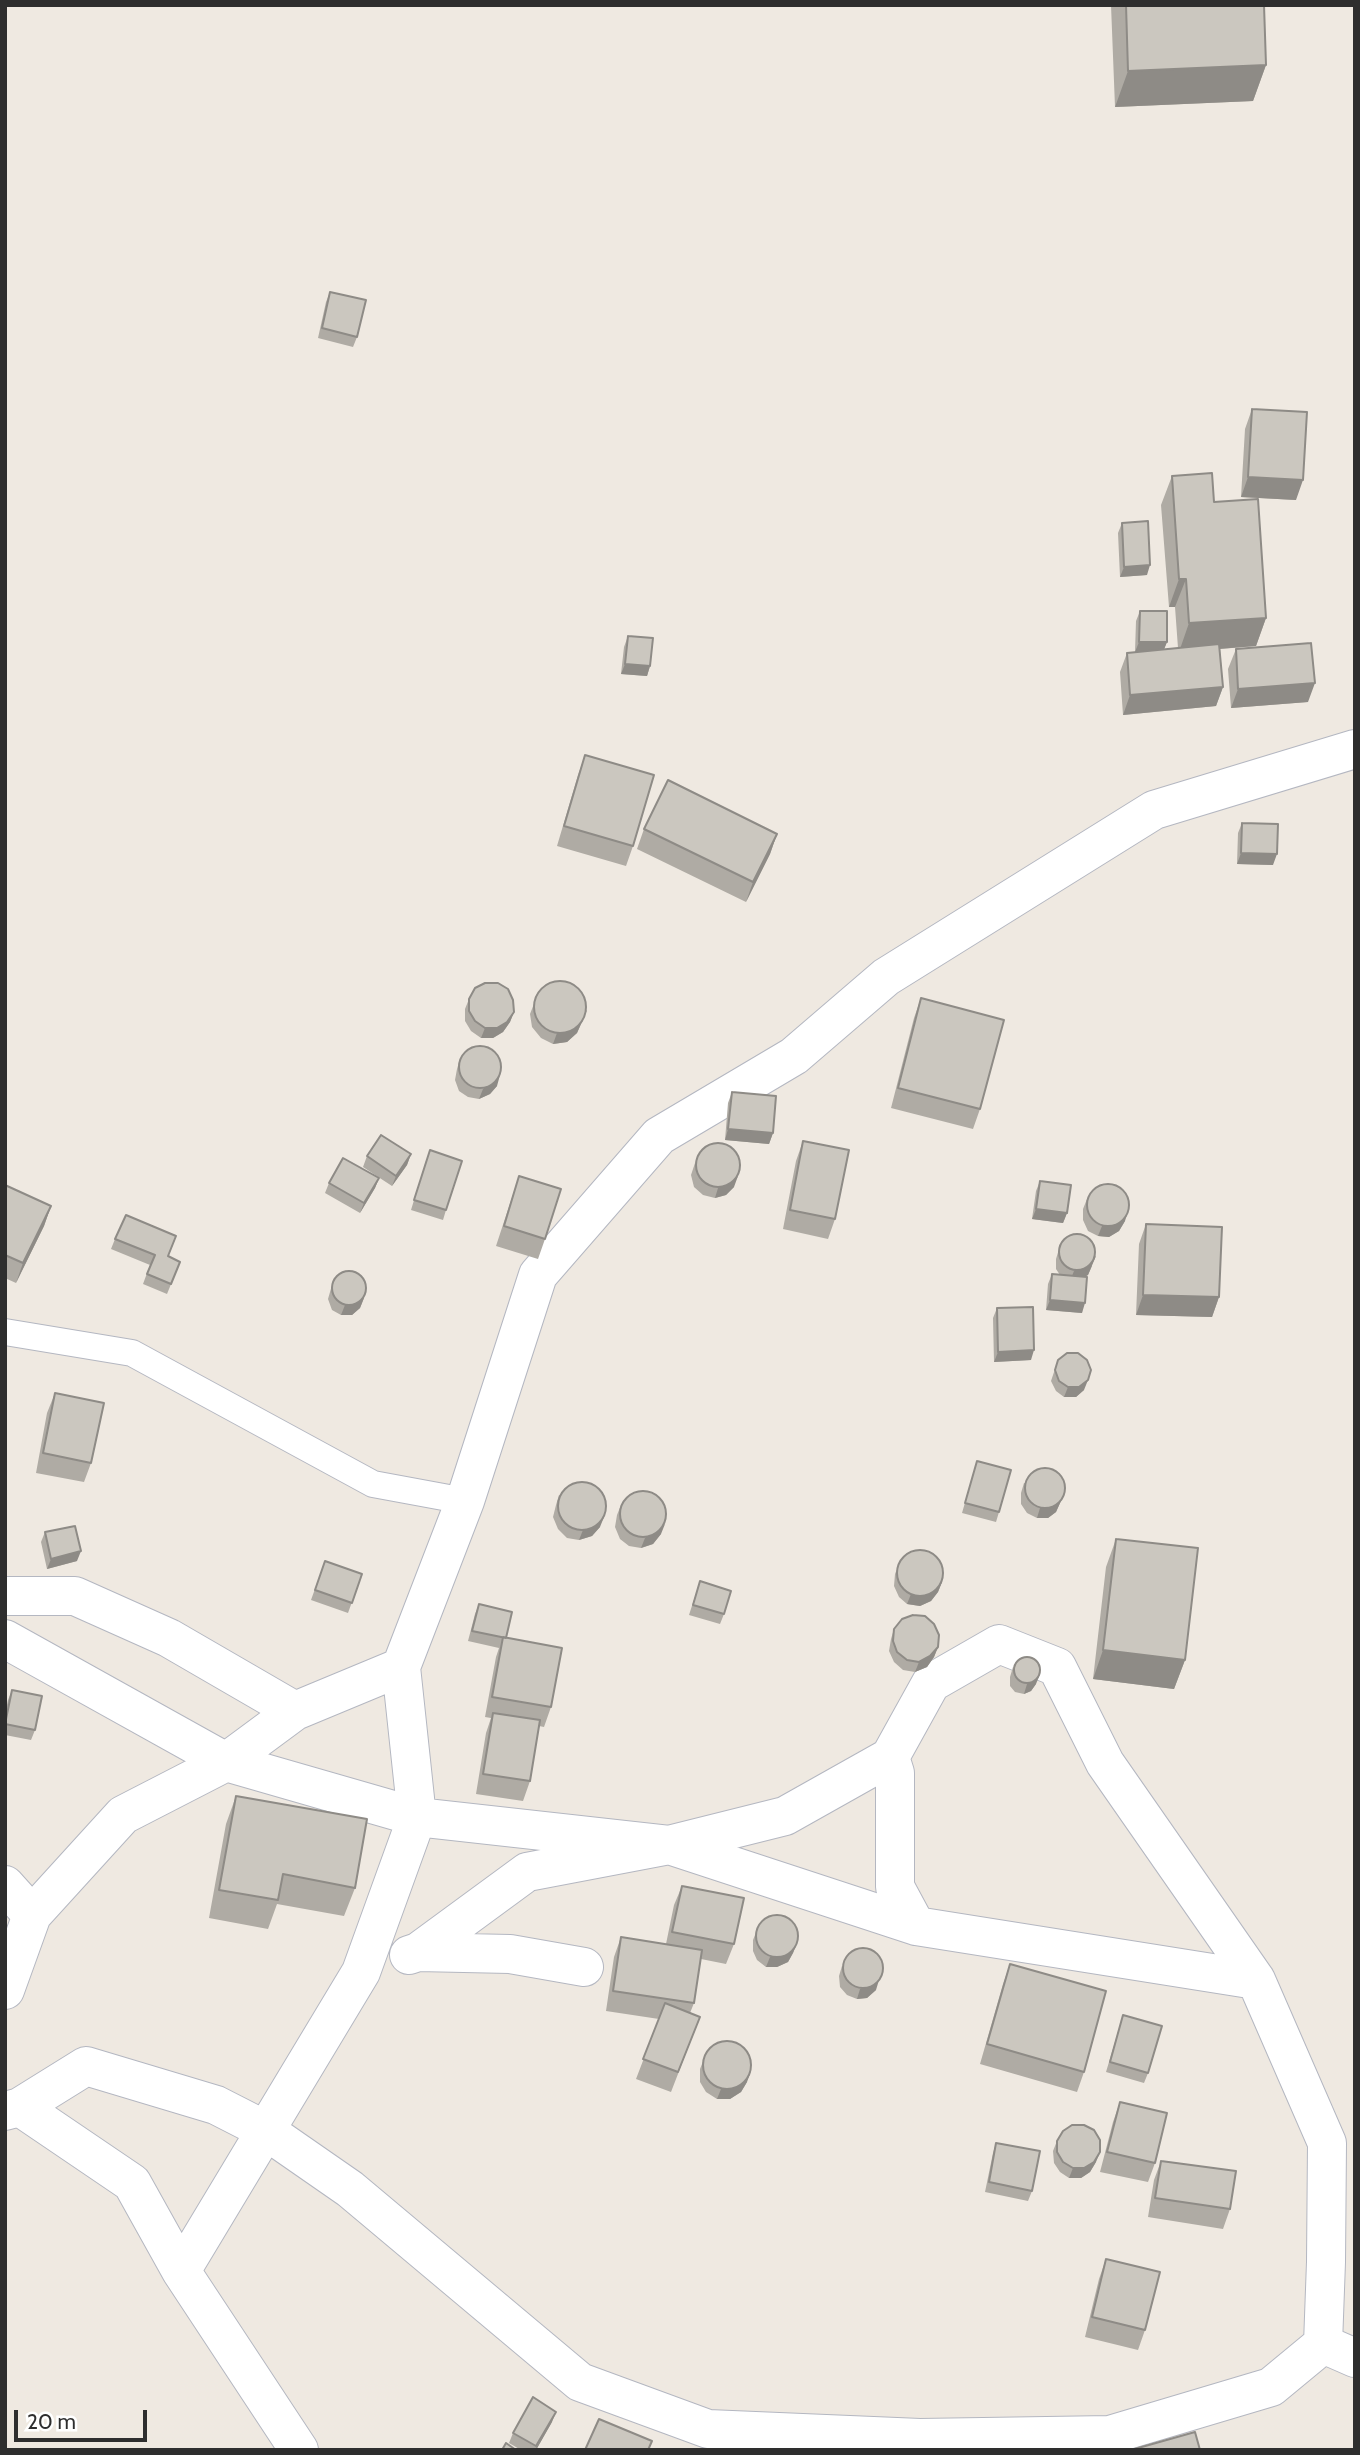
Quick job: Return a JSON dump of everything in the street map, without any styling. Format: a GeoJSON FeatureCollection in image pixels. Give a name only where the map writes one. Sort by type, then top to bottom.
{"type":"FeatureCollection","features":[{"type":"Feature","properties":{"kind":"street"},"geometry":{"type":"LineString","coordinates":[[181,2271],[361,1972],[417,1817],[401,1667],[465,1501],[538,1275],[659,1136],[794,1056],[886,977],[1154,810],[1355,749]]}},
{"type":"Feature","properties":{"kind":"street"},"geometry":{"type":"LineString","coordinates":[[5,1595],[75,1596],[169,1638],[295,1712]]}},
{"type":"Feature","properties":{"kind":"street"},"geometry":{"type":"LineString","coordinates":[[5,1639],[226,1762],[417,1817],[669,1845],[916,1926],[1256,1980]]}},
{"type":"Feature","properties":{"kind":"street"},"geometry":{"type":"LineString","coordinates":[[299,2450],[181,2271],[132,2183],[13,2109],[86,2066],[216,2105],[265,2130],[349,2189],[580,2382],[708,2429],[1105,2442],[1271,2386],[1339,2351],[1327,2143],[1256,1980],[1105,1763],[1058,1667],[999,1644],[931,1683],[890,1757],[785,1816],[669,1845],[527,1872],[418,1952],[361,1972]]}},
{"type":"Feature","properties":{"kind":"street"},"geometry":{"type":"LineString","coordinates":[[5,1990],[32,1916],[123,1815],[226,1762],[295,1712],[401,1667]]}},
{"type":"Feature","properties":{"kind":"street"},"geometry":{"type":"LineString","coordinates":[[890,1757],[895,1773],[895,1887],[916,1926]]}},
{"type":"Feature","properties":{"kind":"street"},"geometry":{"type":"LineString","coordinates":[[5,1885],[32,1916]]}},
{"type":"Feature","properties":{"kind":"street"},"geometry":{"type":"LineString","coordinates":[[418,1952],[510,1954],[584,1967]]}},
{"type":"Feature","properties":{"kind":"lane"},"geometry":{"type":"LineString","coordinates":[[5,1332],[132,1353],[373,1484],[465,1501]]}},
{"type":"Feature","properties":{"kind":"building"},"geometry":{"type":"Polygon","coordinates":[[[1126,5],[1264,5],[1266,65],[1128,71],[1126,5]]]}},
{"type":"Feature","properties":{"kind":"building"},"geometry":{"type":"Polygon","coordinates":[[[330,292],[366,300],[357,337],[322,328],[330,292]]]}},
{"type":"Feature","properties":{"kind":"building"},"geometry":{"type":"Polygon","coordinates":[[[1252,409],[1307,412],[1303,480],[1248,477],[1252,409]]]}},
{"type":"Feature","properties":{"kind":"building"},"geometry":{"type":"Polygon","coordinates":[[[1212,473],[1214,502],[1258,499],[1266,618],[1189,623],[1186,579],[1179,579],[1172,476],[1212,473]]]}},
{"type":"Feature","properties":{"kind":"building"},"geometry":{"type":"Polygon","coordinates":[[[1148,521],[1150,565],[1124,567],[1122,523],[1148,521]]]}},
{"type":"Feature","properties":{"kind":"building"},"geometry":{"type":"Polygon","coordinates":[[[1140,611],[1167,611],[1167,642],[1139,642],[1140,611]]]}},
{"type":"Feature","properties":{"kind":"building"},"geometry":{"type":"Polygon","coordinates":[[[628,636],[653,638],[650,666],[625,664],[628,636]]]}},
{"type":"Feature","properties":{"kind":"building"},"geometry":{"type":"Polygon","coordinates":[[[1311,643],[1315,683],[1238,689],[1236,649],[1311,643]]]}},
{"type":"Feature","properties":{"kind":"building"},"geometry":{"type":"Polygon","coordinates":[[[1219,644],[1223,687],[1130,695],[1127,653],[1219,644]]]}},
{"type":"Feature","properties":{"kind":"building"},"geometry":{"type":"Polygon","coordinates":[[[585,755],[654,775],[633,846],[564,826],[585,755]]]}},
{"type":"Feature","properties":{"kind":"building"},"geometry":{"type":"Polygon","coordinates":[[[668,780],[777,834],[753,882],[644,829],[668,780]]]}},
{"type":"Feature","properties":{"kind":"building"},"geometry":{"type":"Polygon","coordinates":[[[1242,823],[1278,824],[1277,854],[1241,853],[1242,823]]]}},
{"type":"Feature","properties":{"kind":"building"},"geometry":{"type":"Polygon","coordinates":[[[560,981],[570,983],[578,989],[584,997],[584,1017],[578,1025],[570,1031],[560,1033],[550,1031],[542,1025],[536,1017],[534,1007],[536,997],[542,989],[550,983],[560,981]]]}},
{"type":"Feature","properties":{"kind":"building"},"geometry":{"type":"Polygon","coordinates":[[[485,983],[498,983],[508,989],[513,1000],[514,1012],[507,1022],[497,1028],[485,1028],[475,1021],[469,1011],[469,999],[475,988],[485,983]]]}},
{"type":"Feature","properties":{"kind":"building"},"geometry":{"type":"Polygon","coordinates":[[[921,998],[1004,1020],[980,1109],[898,1088],[921,998]]]}},
{"type":"Feature","properties":{"kind":"building"},"geometry":{"type":"Polygon","coordinates":[[[480,1046],[495,1052],[501,1067],[495,1082],[480,1088],[465,1082],[459,1067],[465,1052],[480,1046]]]}},
{"type":"Feature","properties":{"kind":"building"},"geometry":{"type":"Polygon","coordinates":[[[732,1092],[776,1096],[773,1133],[728,1129],[732,1092]]]}},
{"type":"Feature","properties":{"kind":"building"},"geometry":{"type":"Polygon","coordinates":[[[381,1135],[411,1154],[396,1176],[367,1156],[381,1135]]]}},
{"type":"Feature","properties":{"kind":"building"},"geometry":{"type":"Polygon","coordinates":[[[803,1141],[849,1150],[835,1219],[790,1210],[803,1141]]]}},
{"type":"Feature","properties":{"kind":"building"},"geometry":{"type":"Polygon","coordinates":[[[718,1143],[727,1144],[734,1149],[739,1156],[739,1174],[734,1181],[727,1186],[718,1187],[709,1186],[702,1181],[697,1174],[696,1165],[697,1156],[702,1149],[709,1144],[718,1143]]]}},
{"type":"Feature","properties":{"kind":"building"},"geometry":{"type":"Polygon","coordinates":[[[430,1150],[462,1161],[446,1210],[414,1200],[430,1150]]]}},
{"type":"Feature","properties":{"kind":"building"},"geometry":{"type":"Polygon","coordinates":[[[343,1158],[379,1178],[364,1203],[329,1183],[343,1158]]]}},
{"type":"Feature","properties":{"kind":"building"},"geometry":{"type":"Polygon","coordinates":[[[519,1176],[561,1189],[545,1239],[504,1226],[519,1176]]]}},
{"type":"Feature","properties":{"kind":"building"},"geometry":{"type":"Polygon","coordinates":[[[1040,1181],[1071,1185],[1067,1213],[1036,1209],[1040,1181]]]}},
{"type":"Feature","properties":{"kind":"building"},"geometry":{"type":"Polygon","coordinates":[[[1108,1184],[1123,1190],[1129,1205],[1123,1220],[1108,1226],[1093,1220],[1087,1205],[1093,1190],[1108,1184]]]}},
{"type":"Feature","properties":{"kind":"building"},"geometry":{"type":"Polygon","coordinates":[[[5,1185],[51,1206],[23,1263],[5,1255],[5,1185]]]}},
{"type":"Feature","properties":{"kind":"building"},"geometry":{"type":"Polygon","coordinates":[[[126,1215],[176,1236],[168,1256],[180,1262],[171,1284],[147,1274],[155,1255],[115,1239],[126,1215]]]}},
{"type":"Feature","properties":{"kind":"building"},"geometry":{"type":"Polygon","coordinates":[[[1146,1224],[1222,1227],[1219,1297],[1143,1295],[1146,1224]]]}},
{"type":"Feature","properties":{"kind":"building"},"geometry":{"type":"Polygon","coordinates":[[[1077,1234],[1090,1239],[1095,1252],[1090,1265],[1077,1270],[1064,1265],[1059,1252],[1064,1239],[1077,1234]]]}},
{"type":"Feature","properties":{"kind":"building"},"geometry":{"type":"Polygon","coordinates":[[[349,1271],[361,1276],[366,1288],[361,1300],[349,1305],[337,1300],[332,1288],[337,1276],[349,1271]]]}},
{"type":"Feature","properties":{"kind":"building"},"geometry":{"type":"Polygon","coordinates":[[[1052,1274],[1087,1277],[1085,1303],[1050,1300],[1052,1274]]]}},
{"type":"Feature","properties":{"kind":"building"},"geometry":{"type":"Polygon","coordinates":[[[1033,1307],[1034,1350],[998,1352],[997,1308],[1033,1307]]]}},
{"type":"Feature","properties":{"kind":"building"},"geometry":{"type":"Polygon","coordinates":[[[1067,1353],[1078,1353],[1087,1360],[1091,1370],[1088,1380],[1079,1387],[1068,1387],[1059,1381],[1055,1370],[1058,1360],[1067,1353]]]}},
{"type":"Feature","properties":{"kind":"building"},"geometry":{"type":"Polygon","coordinates":[[[55,1393],[104,1403],[91,1463],[43,1453],[55,1393]]]}},
{"type":"Feature","properties":{"kind":"building"},"geometry":{"type":"Polygon","coordinates":[[[977,1461],[1011,1470],[999,1512],[965,1503],[977,1461]]]}},
{"type":"Feature","properties":{"kind":"building"},"geometry":{"type":"Polygon","coordinates":[[[1045,1468],[1053,1469],[1059,1474],[1064,1480],[1064,1496],[1059,1502],[1053,1507],[1045,1508],[1037,1507],[1031,1502],[1026,1496],[1025,1488],[1026,1480],[1031,1474],[1037,1469],[1045,1468]]]}},
{"type":"Feature","properties":{"kind":"building"},"geometry":{"type":"Polygon","coordinates":[[[582,1482],[599,1489],[606,1506],[599,1523],[582,1530],[565,1523],[558,1506],[565,1489],[582,1482]]]}},
{"type":"Feature","properties":{"kind":"building"},"geometry":{"type":"Polygon","coordinates":[[[643,1491],[660,1497],[666,1514],[660,1531],[643,1537],[626,1531],[620,1514],[626,1497],[643,1491]]]}},
{"type":"Feature","properties":{"kind":"building"},"geometry":{"type":"Polygon","coordinates":[[[75,1526],[81,1551],[51,1559],[45,1532],[75,1526]]]}},
{"type":"Feature","properties":{"kind":"building"},"geometry":{"type":"Polygon","coordinates":[[[1116,1539],[1198,1548],[1185,1660],[1103,1650],[1116,1539]]]}},
{"type":"Feature","properties":{"kind":"building"},"geometry":{"type":"Polygon","coordinates":[[[920,1550],[936,1557],[943,1573],[936,1589],[920,1596],[904,1589],[897,1573],[904,1557],[920,1550]]]}},
{"type":"Feature","properties":{"kind":"building"},"geometry":{"type":"Polygon","coordinates":[[[325,1561],[362,1574],[352,1603],[315,1590],[325,1561]]]}},
{"type":"Feature","properties":{"kind":"building"},"geometry":{"type":"Polygon","coordinates":[[[700,1581],[731,1591],[724,1614],[693,1605],[700,1581]]]}},
{"type":"Feature","properties":{"kind":"building"},"geometry":{"type":"Polygon","coordinates":[[[479,1604],[512,1612],[506,1638],[472,1631],[479,1604]]]}},
{"type":"Feature","properties":{"kind":"building"},"geometry":{"type":"Polygon","coordinates":[[[913,1615],[925,1616],[934,1624],[939,1635],[938,1647],[930,1656],[919,1662],[907,1660],[897,1652],[893,1641],[894,1629],[902,1619],[913,1615]]]}},
{"type":"Feature","properties":{"kind":"building"},"geometry":{"type":"Polygon","coordinates":[[[503,1637],[562,1648],[551,1707],[492,1697],[503,1637]]]}},
{"type":"Feature","properties":{"kind":"building"},"geometry":{"type":"Polygon","coordinates":[[[1027,1657],[1036,1661],[1040,1670],[1036,1679],[1027,1683],[1018,1679],[1014,1670],[1018,1661],[1027,1657]]]}},
{"type":"Feature","properties":{"kind":"building"},"geometry":{"type":"Polygon","coordinates":[[[12,1690],[42,1696],[35,1730],[5,1724],[12,1690]]]}},
{"type":"Feature","properties":{"kind":"building"},"geometry":{"type":"Polygon","coordinates":[[[493,1713],[540,1720],[530,1781],[483,1774],[493,1713]]]}},
{"type":"Feature","properties":{"kind":"building"},"geometry":{"type":"Polygon","coordinates":[[[236,1796],[367,1819],[355,1888],[283,1874],[278,1900],[219,1890],[236,1796]]]}},
{"type":"Feature","properties":{"kind":"building"},"geometry":{"type":"Polygon","coordinates":[[[682,1886],[744,1898],[734,1944],[672,1932],[682,1886]]]}},
{"type":"Feature","properties":{"kind":"building"},"geometry":{"type":"Polygon","coordinates":[[[777,1915],[792,1921],[798,1936],[792,1951],[777,1957],[762,1951],[756,1936],[762,1921],[777,1915]]]}},
{"type":"Feature","properties":{"kind":"building"},"geometry":{"type":"Polygon","coordinates":[[[621,1937],[702,1950],[694,2003],[613,1991],[621,1937]]]}},
{"type":"Feature","properties":{"kind":"building"},"geometry":{"type":"Polygon","coordinates":[[[863,1948],[871,1949],[877,1954],[882,1960],[882,1976],[877,1982],[871,1987],[863,1988],[855,1987],[849,1982],[844,1976],[843,1968],[844,1960],[849,1954],[855,1949],[863,1948]]]}},
{"type":"Feature","properties":{"kind":"building"},"geometry":{"type":"Polygon","coordinates":[[[1010,1964],[1106,1991],[1084,2072],[987,2044],[1010,1964]]]}},
{"type":"Feature","properties":{"kind":"building"},"geometry":{"type":"Polygon","coordinates":[[[665,2003],[700,2017],[678,2072],[643,2059],[665,2003]]]}},
{"type":"Feature","properties":{"kind":"building"},"geometry":{"type":"Polygon","coordinates":[[[1123,2015],[1162,2026],[1148,2073],[1110,2062],[1123,2015]]]}},
{"type":"Feature","properties":{"kind":"building"},"geometry":{"type":"Polygon","coordinates":[[[727,2041],[744,2048],[751,2065],[744,2082],[727,2089],[710,2082],[703,2065],[710,2048],[727,2041]]]}},
{"type":"Feature","properties":{"kind":"building"},"geometry":{"type":"Polygon","coordinates":[[[1120,2102],[1167,2113],[1155,2163],[1107,2152],[1120,2102]]]}},
{"type":"Feature","properties":{"kind":"building"},"geometry":{"type":"Polygon","coordinates":[[[1072,2125],[1084,2125],[1094,2130],[1100,2140],[1100,2152],[1094,2162],[1084,2168],[1073,2168],[1063,2162],[1057,2152],[1057,2141],[1063,2131],[1072,2125]]]}},
{"type":"Feature","properties":{"kind":"building"},"geometry":{"type":"Polygon","coordinates":[[[996,2143],[1040,2151],[1032,2191],[989,2182],[996,2143]]]}},
{"type":"Feature","properties":{"kind":"building"},"geometry":{"type":"Polygon","coordinates":[[[1161,2161],[1236,2171],[1230,2209],[1155,2198],[1161,2161]]]}},
{"type":"Feature","properties":{"kind":"building"},"geometry":{"type":"Polygon","coordinates":[[[1106,2259],[1160,2272],[1145,2330],[1092,2317],[1106,2259]]]}},
{"type":"Feature","properties":{"kind":"building"},"geometry":{"type":"Polygon","coordinates":[[[533,2397],[556,2412],[536,2446],[513,2433],[533,2397]]]}},
{"type":"Feature","properties":{"kind":"building"},"geometry":{"type":"Polygon","coordinates":[[[599,2419],[652,2441],[648,2450],[585,2450],[599,2419]]]}},
{"type":"Feature","properties":{"kind":"building"},"geometry":{"type":"Polygon","coordinates":[[[1195,2432],[1200,2450],[1131,2450],[1195,2432]]]}},
{"type":"Feature","properties":{"kind":"building"},"geometry":{"type":"Polygon","coordinates":[[[506,2443],[516,2450],[502,2450],[506,2443]]]}}]}
